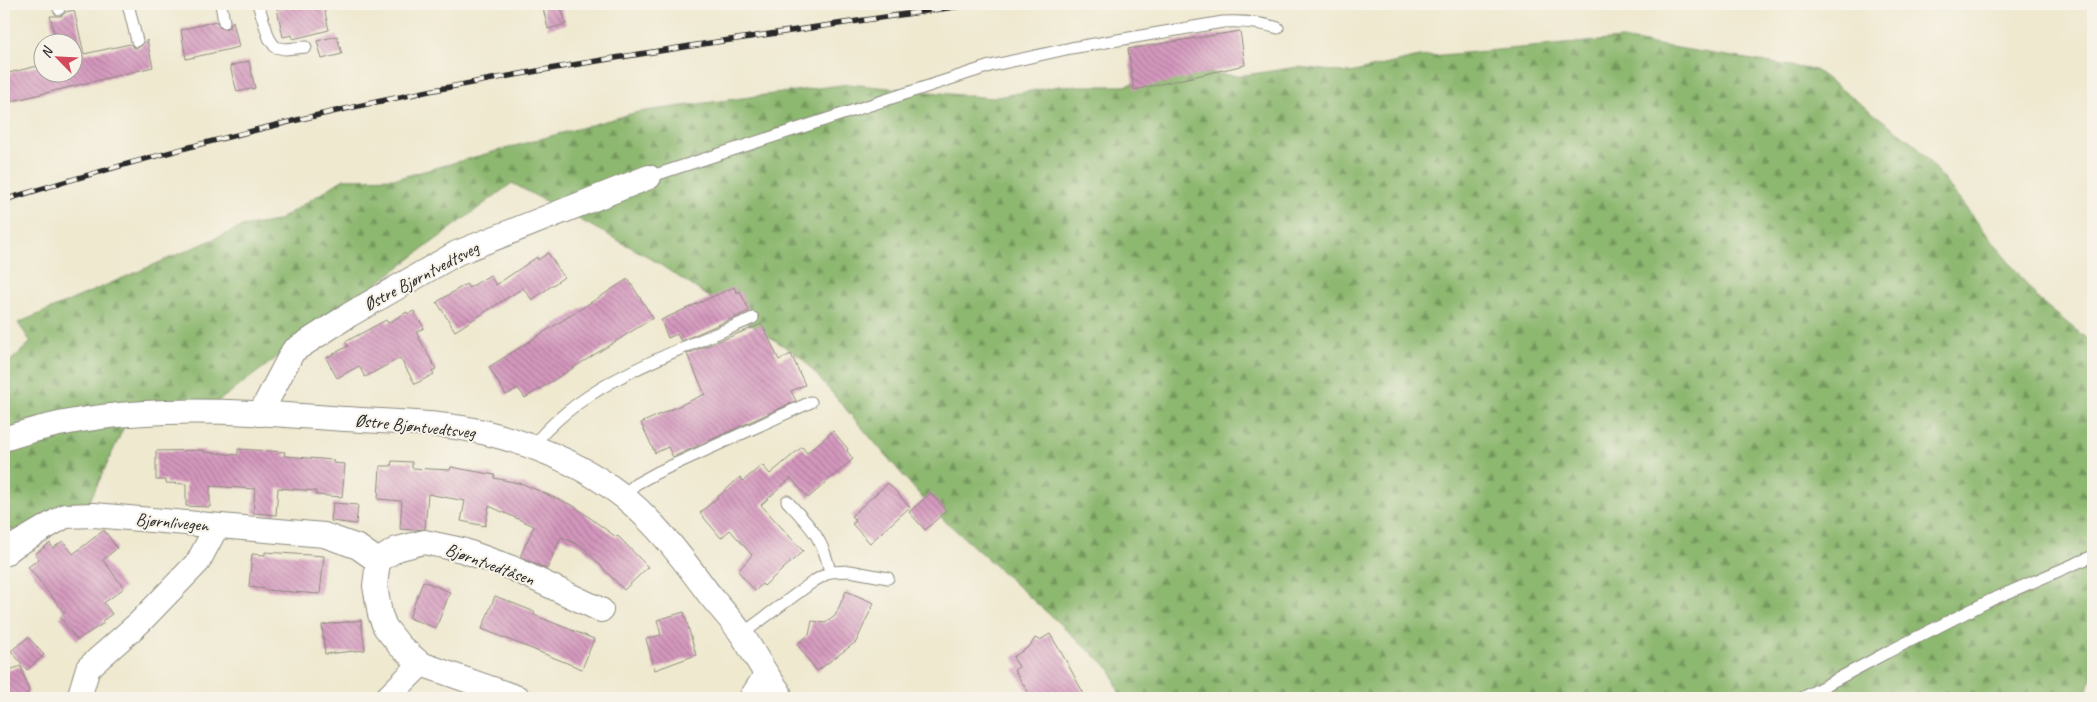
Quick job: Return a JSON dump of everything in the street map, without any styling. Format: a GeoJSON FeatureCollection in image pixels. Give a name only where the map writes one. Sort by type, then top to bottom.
{"type":"FeatureCollection","features":[{"type":"Feature","properties":{"kind":"street","name":"Østre Bjørntvedtsveg"},"geometry":{"type":"LineString","coordinates":[[260,414],[293,351],[349,315],[456,253],[649,177]]}},
{"type":"Feature","properties":{"kind":"street","name":"Østre Bjøntvedtsveg"},"geometry":{"type":"LineString","coordinates":[[4,439],[49,426],[99,417],[173,412],[220,412],[443,426],[487,433],[532,447],[566,462],[622,496],[656,527],[742,634],[776,689]]}},
{"type":"Feature","properties":{"kind":"street","name":"Bjørnlivegen"},"geometry":{"type":"LineString","coordinates":[[4,554],[14,546],[65,516],[94,515],[217,526],[198,562],[139,624],[88,668],[79,698]]}},
{"type":"Feature","properties":{"kind":"street"},"geometry":{"type":"LineString","coordinates":[[217,526],[324,535],[358,547],[378,561],[374,586],[385,627],[400,646],[421,664],[518,698]]}},
{"type":"Feature","properties":{"kind":"street","name":"Bjørntvedtåsen"},"geometry":{"type":"LineString","coordinates":[[378,561],[398,549],[424,542],[462,550],[512,568],[601,610]]}},
{"type":"Feature","properties":{"kind":"street"},"geometry":{"type":"LineString","coordinates":[[387,698],[421,664]]}},
{"type":"Feature","properties":{"kind":"street"},"geometry":{"type":"LineString","coordinates":[[751,698],[776,689]]}},
{"type":"Feature","properties":{"kind":"lane"},"geometry":{"type":"LineString","coordinates":[[128,4],[137,41]]}},
{"type":"Feature","properties":{"kind":"lane"},"geometry":{"type":"LineString","coordinates":[[221,4],[224,22]]}},
{"type":"Feature","properties":{"kind":"lane"},"geometry":{"type":"LineString","coordinates":[[258,4],[269,38],[276,47],[284,50],[306,47]]}},
{"type":"Feature","properties":{"kind":"lane"},"geometry":{"type":"LineString","coordinates":[[649,177],[990,66],[1071,48],[1223,22],[1262,23],[1278,28]]}},
{"type":"Feature","properties":{"kind":"lane"},"geometry":{"type":"LineString","coordinates":[[532,447],[545,430],[592,393],[617,378],[753,318]]}},
{"type":"Feature","properties":{"kind":"lane"},"geometry":{"type":"LineString","coordinates":[[622,496],[636,484],[658,472],[811,402]]}},
{"type":"Feature","properties":{"kind":"lane"},"geometry":{"type":"LineString","coordinates":[[787,501],[811,526],[820,540],[826,552],[830,572]]}},
{"type":"Feature","properties":{"kind":"lane"},"geometry":{"type":"LineString","coordinates":[[1802,698],[1990,600],[2093,556]]}},
{"type":"Feature","properties":{"kind":"lane"},"geometry":{"type":"LineString","coordinates":[[742,634],[814,581],[830,572],[850,571],[888,578]]}},
{"type":"Feature","properties":{"kind":"green space"},"geometry":{"type":"Polygon","coordinates":[[[1621,39],[1815,70],[1916,145],[2039,300],[2093,344],[2093,677],[2083,698],[1121,698],[1111,670],[932,509],[802,358],[647,256],[512,183],[213,405],[135,403],[82,518],[23,534],[4,526],[4,367],[31,342],[18,323],[242,227],[277,221],[344,179],[399,178],[638,112],[848,84],[991,98],[1059,86],[1125,86],[1169,70],[1239,76],[1298,67],[1350,73],[1419,57],[1621,39]]]}},
{"type":"Feature","properties":{"kind":"building"},"geometry":{"type":"Polygon","coordinates":[[[299,4],[323,4],[329,30],[293,39],[292,35],[283,37],[277,9],[299,4]]]}},
{"type":"Feature","properties":{"kind":"building"},"geometry":{"type":"Polygon","coordinates":[[[542,4],[560,4],[566,24],[548,29],[542,4]]]}},
{"type":"Feature","properties":{"kind":"building"},"geometry":{"type":"Polygon","coordinates":[[[74,10],[79,32],[54,32],[50,16],[61,16],[66,12],[74,10]]]}},
{"type":"Feature","properties":{"kind":"building"},"geometry":{"type":"Polygon","coordinates":[[[216,21],[219,27],[225,29],[233,21],[239,47],[186,59],[181,30],[216,21]]]}},
{"type":"Feature","properties":{"kind":"building"},"geometry":{"type":"Polygon","coordinates":[[[1240,31],[1245,65],[1134,90],[1128,49],[1240,31]]]}},
{"type":"Feature","properties":{"kind":"building"},"geometry":{"type":"Polygon","coordinates":[[[337,36],[342,54],[322,59],[317,41],[337,36]]]}},
{"type":"Feature","properties":{"kind":"building"},"geometry":{"type":"Polygon","coordinates":[[[147,40],[153,67],[4,103],[4,74],[32,67],[32,82],[82,82],[82,45],[84,54],[130,44],[134,48],[138,48],[147,40]]]}},
{"type":"Feature","properties":{"kind":"building"},"geometry":{"type":"Polygon","coordinates":[[[249,61],[255,88],[237,92],[230,66],[249,61]]]}},
{"type":"Feature","properties":{"kind":"building"},"geometry":{"type":"Polygon","coordinates":[[[548,253],[564,277],[532,300],[523,288],[455,331],[437,302],[466,284],[469,288],[490,275],[496,285],[537,257],[538,260],[548,253]]]}},
{"type":"Feature","properties":{"kind":"building"},"geometry":{"type":"Polygon","coordinates":[[[628,279],[653,318],[525,398],[518,388],[506,395],[489,367],[628,279]]]}},
{"type":"Feature","properties":{"kind":"building"},"geometry":{"type":"Polygon","coordinates":[[[734,287],[737,293],[740,291],[749,311],[681,341],[677,334],[668,338],[661,320],[734,287]]]}},
{"type":"Feature","properties":{"kind":"building"},"geometry":{"type":"Polygon","coordinates":[[[414,311],[424,328],[416,332],[436,369],[432,371],[434,374],[415,384],[400,358],[365,377],[359,366],[337,378],[326,358],[348,346],[345,342],[386,320],[388,323],[407,312],[408,314],[414,311]]]}},
{"type":"Feature","properties":{"kind":"building"},"geometry":{"type":"Polygon","coordinates":[[[762,324],[779,360],[791,354],[805,385],[791,391],[796,401],[673,457],[668,447],[655,453],[641,423],[705,394],[687,354],[762,324]]]}},
{"type":"Feature","properties":{"kind":"building"},"geometry":{"type":"Polygon","coordinates":[[[833,431],[848,449],[847,451],[853,459],[808,498],[791,478],[761,505],[803,551],[764,586],[762,584],[755,591],[738,571],[752,555],[730,530],[721,538],[700,513],[740,477],[743,481],[762,465],[770,474],[802,447],[807,453],[833,431]]]}},
{"type":"Feature","properties":{"kind":"building"},"geometry":{"type":"Polygon","coordinates":[[[238,449],[285,452],[284,456],[333,460],[333,463],[345,464],[342,497],[316,495],[316,491],[278,488],[276,515],[253,513],[255,489],[210,486],[210,507],[186,506],[186,484],[166,483],[166,480],[156,480],[156,451],[204,450],[204,452],[238,455],[238,449]]]}},
{"type":"Feature","properties":{"kind":"building"},"geometry":{"type":"Polygon","coordinates":[[[392,461],[412,462],[412,468],[450,470],[451,467],[495,475],[494,478],[523,484],[574,506],[616,537],[618,536],[648,567],[624,590],[582,546],[561,537],[547,569],[520,557],[534,526],[489,506],[485,526],[461,521],[465,501],[428,494],[425,529],[400,529],[402,501],[378,499],[380,466],[391,466],[392,461]]]}},
{"type":"Feature","properties":{"kind":"building"},"geometry":{"type":"Polygon","coordinates":[[[888,483],[910,507],[870,543],[852,524],[856,521],[851,516],[888,483]]]}},
{"type":"Feature","properties":{"kind":"building"},"geometry":{"type":"Polygon","coordinates":[[[931,493],[946,511],[925,530],[909,512],[931,493]]]}},
{"type":"Feature","properties":{"kind":"building"},"geometry":{"type":"Polygon","coordinates":[[[333,503],[358,505],[356,524],[331,521],[333,503]]]}},
{"type":"Feature","properties":{"kind":"building"},"geometry":{"type":"Polygon","coordinates":[[[104,530],[117,548],[103,560],[124,588],[104,603],[112,614],[102,621],[104,623],[77,640],[60,617],[65,613],[28,567],[39,559],[35,554],[50,543],[53,548],[63,541],[73,554],[104,530]]]}},
{"type":"Feature","properties":{"kind":"building"},"geometry":{"type":"Polygon","coordinates":[[[265,552],[324,556],[320,594],[249,587],[252,554],[265,555],[265,552]]]}},
{"type":"Feature","properties":{"kind":"building"},"geometry":{"type":"Polygon","coordinates":[[[423,581],[450,592],[436,628],[409,618],[423,581]]]}},
{"type":"Feature","properties":{"kind":"building"},"geometry":{"type":"Polygon","coordinates":[[[846,591],[874,603],[856,642],[817,671],[797,644],[809,635],[812,621],[825,623],[835,616],[846,591]]]}},
{"type":"Feature","properties":{"kind":"building"},"geometry":{"type":"Polygon","coordinates":[[[495,596],[535,612],[534,615],[594,639],[582,669],[482,629],[495,596]]]}},
{"type":"Feature","properties":{"kind":"building"},"geometry":{"type":"Polygon","coordinates":[[[684,612],[696,655],[655,670],[646,639],[661,635],[657,620],[684,612]]]}},
{"type":"Feature","properties":{"kind":"building"},"geometry":{"type":"Polygon","coordinates":[[[361,620],[365,650],[325,654],[322,625],[361,620]]]}},
{"type":"Feature","properties":{"kind":"building"},"geometry":{"type":"Polygon","coordinates":[[[1050,634],[1086,698],[1032,698],[1014,670],[1019,667],[1013,657],[1030,646],[1035,638],[1040,640],[1050,634]]]}},
{"type":"Feature","properties":{"kind":"building"},"geometry":{"type":"Polygon","coordinates":[[[28,637],[44,655],[27,670],[11,651],[28,637]]]}},
{"type":"Feature","properties":{"kind":"building"},"geometry":{"type":"Polygon","coordinates":[[[21,666],[29,698],[4,698],[4,672],[21,666]]]}},
{"type":"Feature","properties":{"kind":"railway"},"geometry":{"type":"LineString","coordinates":[[4,200],[246,132],[430,91],[612,58],[974,4]]}}]}
